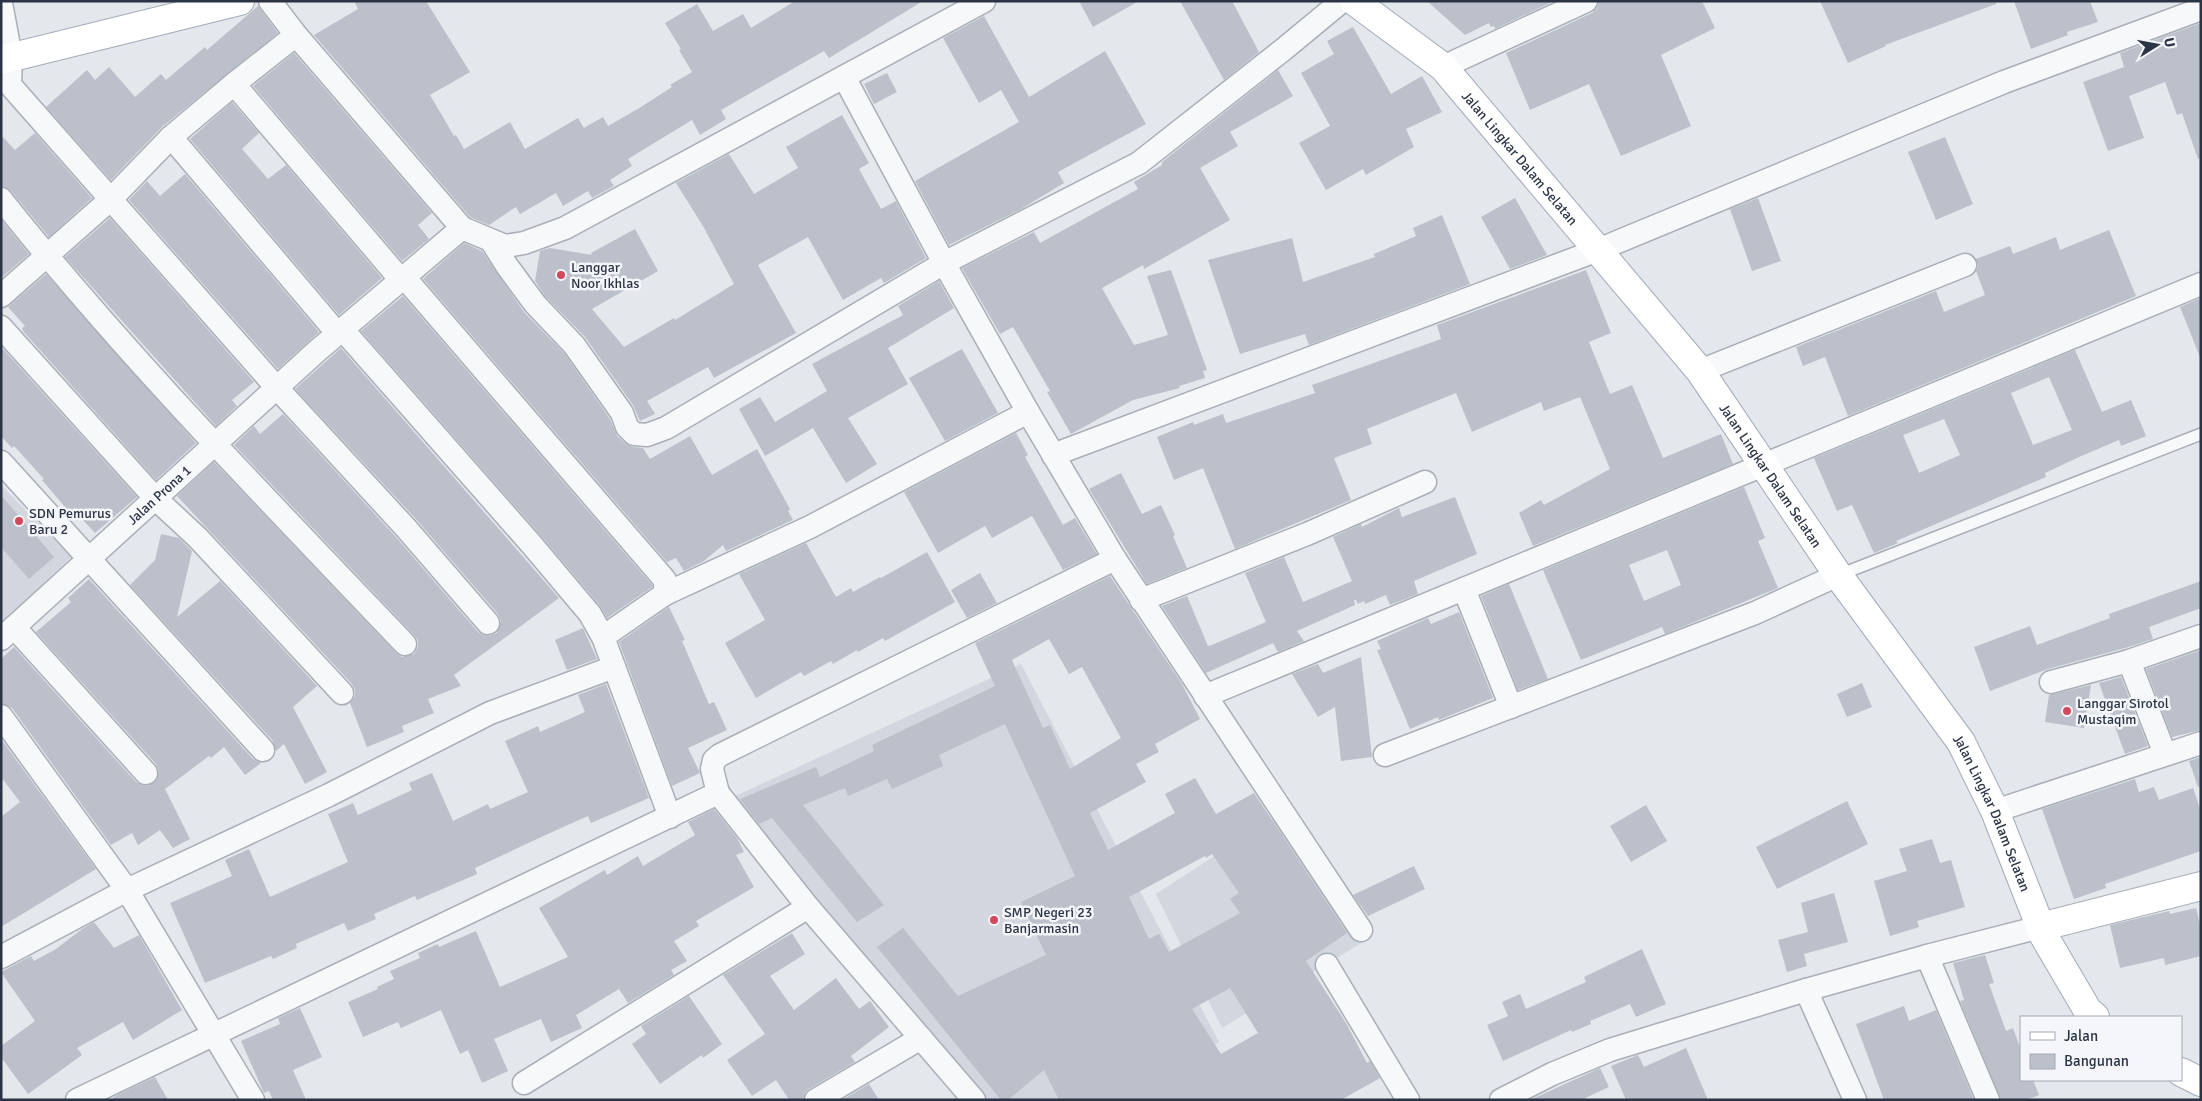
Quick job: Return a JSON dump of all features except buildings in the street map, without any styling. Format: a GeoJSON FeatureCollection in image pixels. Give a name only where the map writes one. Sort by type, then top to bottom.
{"type":"FeatureCollection","features":[{"type":"Feature","properties":{"kind":"main road"},"geometry":{"type":"LineString","coordinates":[[6,58],[240,1]]}},
{"type":"Feature","properties":{"kind":"main road","name":"Jalan Lingkar Dalam Selatan"},"geometry":{"type":"LineString","coordinates":[[1354,1],[1443,67],[1700,371],[1838,575],[1961,742],[1996,811],[2040,927],[2088,1010],[2094,1016]]}},
{"type":"Feature","properties":{"kind":"main road"},"geometry":{"type":"LineString","coordinates":[[2040,927],[2201,886]]}},
{"type":"Feature","properties":{"kind":"main road"},"geometry":{"type":"LineString","coordinates":[[2182,1072],[2201,1082]]}},
{"type":"Feature","properties":{"kind":"street"},"geometry":{"type":"LineString","coordinates":[[270,1],[296,35],[462,228],[505,246],[524,243],[565,228],[984,1]]}},
{"type":"Feature","properties":{"kind":"street"},"geometry":{"type":"LineString","coordinates":[[492,242],[535,304],[574,345],[622,413],[627,427],[634,434],[641,436],[666,428],[944,263],[1139,163],[1342,1]]}},
{"type":"Feature","properties":{"kind":"street"},"geometry":{"type":"LineString","coordinates":[[1443,67],[1586,1]]}},
{"type":"Feature","properties":{"kind":"street"},"geometry":{"type":"LineString","coordinates":[[1,4],[10,86],[277,388],[405,527],[488,623]]}},
{"type":"Feature","properties":{"kind":"street"},"geometry":{"type":"LineString","coordinates":[[1053,455],[1598,250],[1994,86],[2201,9]]}},
{"type":"Feature","properties":{"kind":"street"},"geometry":{"type":"LineString","coordinates":[[1,296],[111,199],[171,137],[296,35]]}},
{"type":"Feature","properties":{"kind":"street"},"geometry":{"type":"LineString","coordinates":[[844,77],[944,263],[1028,412],[1115,559],[1361,930]]}},
{"type":"Feature","properties":{"kind":"street"},"geometry":{"type":"LineString","coordinates":[[234,84],[662,577],[666,586],[665,594]]}},
{"type":"Feature","properties":{"kind":"street"},"geometry":{"type":"LineString","coordinates":[[171,137],[340,332],[538,552],[590,614],[603,637],[670,817]]}},
{"type":"Feature","properties":{"kind":"street"},"geometry":{"type":"LineString","coordinates":[[1,199],[47,256],[214,446],[405,644]]}},
{"type":"Feature","properties":{"kind":"street","name":"Jalan Prona 1"},"geometry":{"type":"LineString","coordinates":[[8,633],[317,352],[462,228]]}},
{"type":"Feature","properties":{"kind":"street"},"geometry":{"type":"LineString","coordinates":[[1700,371],[1965,265]]}},
{"type":"Feature","properties":{"kind":"street"},"geometry":{"type":"LineString","coordinates":[[1205,696],[2201,284]]}},
{"type":"Feature","properties":{"kind":"street"},"geometry":{"type":"LineString","coordinates":[[1,327],[156,499],[198,538],[342,693]]}},
{"type":"Feature","properties":{"kind":"street"},"geometry":{"type":"LineString","coordinates":[[603,637],[665,594],[810,527],[1028,412]]}},
{"type":"Feature","properties":{"kind":"street"},"geometry":{"type":"LineString","coordinates":[[1,462],[263,750]]}},
{"type":"Feature","properties":{"kind":"street"},"geometry":{"type":"LineString","coordinates":[[1142,600],[1307,534],[1425,482]]}},
{"type":"Feature","properties":{"kind":"street"},"geometry":{"type":"LineString","coordinates":[[974,1100],[808,906],[718,793],[712,769],[714,760],[1115,559]]}},
{"type":"Feature","properties":{"kind":"street"},"geometry":{"type":"LineString","coordinates":[[1386,755],[1755,613],[1838,575]]}},
{"type":"Feature","properties":{"kind":"street"},"geometry":{"type":"LineString","coordinates":[[1464,589],[1511,707]]}},
{"type":"Feature","properties":{"kind":"street"},"geometry":{"type":"LineString","coordinates":[[8,633],[146,773]]}},
{"type":"Feature","properties":{"kind":"street"},"geometry":{"type":"LineString","coordinates":[[2051,682],[2129,661],[2201,636]]}},
{"type":"Feature","properties":{"kind":"street"},"geometry":{"type":"LineString","coordinates":[[2129,661],[2165,754]]}},
{"type":"Feature","properties":{"kind":"street"},"geometry":{"type":"LineString","coordinates":[[1,957],[127,890],[329,795],[490,713],[614,667]]}},
{"type":"Feature","properties":{"kind":"street"},"geometry":{"type":"LineString","coordinates":[[1,716],[127,890],[253,1100]]}},
{"type":"Feature","properties":{"kind":"street"},"geometry":{"type":"LineString","coordinates":[[1996,811],[2201,743]]}},
{"type":"Feature","properties":{"kind":"street"},"geometry":{"type":"LineString","coordinates":[[77,1100],[718,793]]}},
{"type":"Feature","properties":{"kind":"street"},"geometry":{"type":"LineString","coordinates":[[524,1083],[808,906]]}},
{"type":"Feature","properties":{"kind":"street"},"geometry":{"type":"LineString","coordinates":[[1502,1100],[1552,1074],[1610,1050],[1806,990],[2040,927]]}},
{"type":"Feature","properties":{"kind":"street"},"geometry":{"type":"LineString","coordinates":[[1927,956],[1988,1100]]}},
{"type":"Feature","properties":{"kind":"street"},"geometry":{"type":"LineString","coordinates":[[1327,965],[1408,1100]]}},
{"type":"Feature","properties":{"kind":"street"},"geometry":{"type":"LineString","coordinates":[[1806,990],[1854,1100]]}},
{"type":"Feature","properties":{"kind":"street"},"geometry":{"type":"LineString","coordinates":[[816,1100],[921,1038]]}},
{"type":"Feature","properties":{"kind":"lane"},"geometry":{"type":"LineString","coordinates":[[1838,575],[2201,434]]}},
{"type":"Feature","properties":{"kind":"shaded area","name":"SDN Pemurus Baru 2"},"geometry":{"type":"Polygon","coordinates":[[[1,485],[71,557],[1,624],[1,485]]]}},
{"type":"Feature","properties":{"kind":"shaded area","name":"SMP Negeri 23 Banjarmasin"},"geometry":{"type":"Polygon","coordinates":[[[1021,664],[1219,1042],[1108,1100],[983,1100],[731,798],[1021,664]]]}},
{"type":"Feature","properties":{"kind":"shaded area"},"geometry":{"type":"Polygon","coordinates":[[[1279,814],[1363,942],[1222,1028],[1156,894],[1279,814]]]}},
{"type":"Feature","properties":{"kind":"place","name":"Langgar Noor Ikhlas"},"geometry":{"type":"Point","coordinates":[561,275]}},
{"type":"Feature","properties":{"kind":"place","name":"SDN Pemurus Baru 2"},"geometry":{"type":"Point","coordinates":[19,521]}},
{"type":"Feature","properties":{"kind":"place","name":"Langgar Sirotol Mustaqim"},"geometry":{"type":"Point","coordinates":[2067,711]}},
{"type":"Feature","properties":{"kind":"place","name":"SMP Negeri 23 Banjarmasin"},"geometry":{"type":"Point","coordinates":[994,920]}}]}
